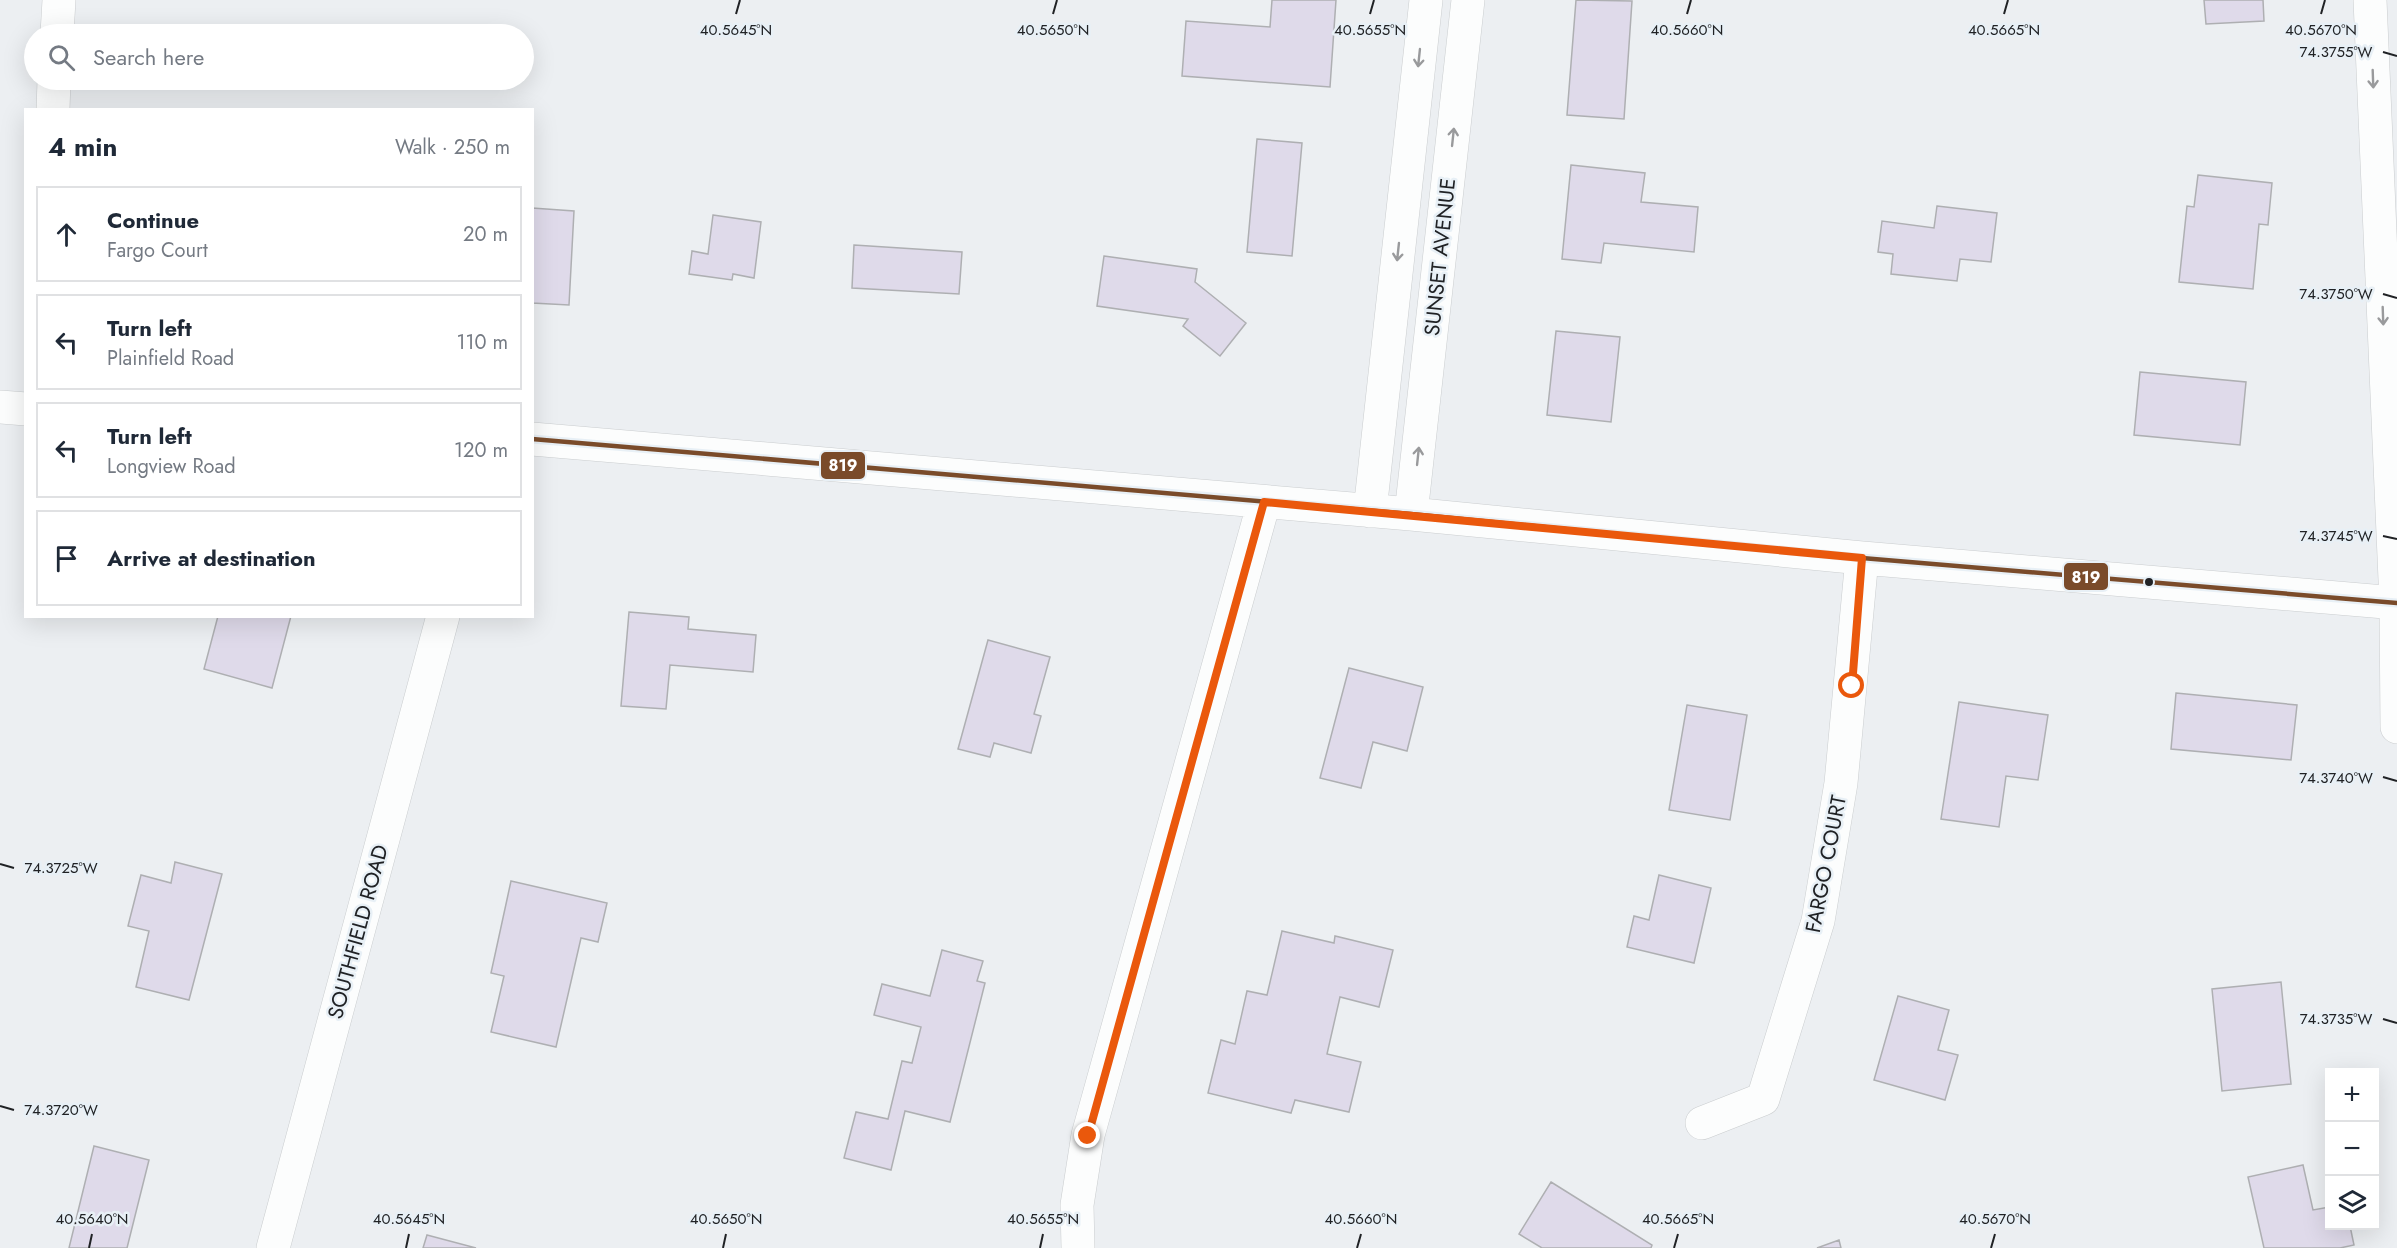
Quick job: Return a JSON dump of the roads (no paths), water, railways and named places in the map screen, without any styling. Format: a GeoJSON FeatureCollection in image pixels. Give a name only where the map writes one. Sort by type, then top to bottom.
{"type":"FeatureCollection","features":[{"type":"Feature","properties":{"kind":"street"},"geometry":{"type":"LineString","coordinates":[[57,24],[58,0]]}},
{"type":"Feature","properties":{"kind":"street","name":"SUNSET AVENUE"},"geometry":{"type":"LineString","coordinates":[[1370,511],[1426,0]]}},
{"type":"Feature","properties":{"kind":"street","name":"SUNSET AVENUE"},"geometry":{"type":"LineString","coordinates":[[1411,514],[1468,0]]}},
{"type":"Feature","properties":{"kind":"street"},"geometry":{"type":"LineString","coordinates":[[2370,0],[2396,603],[2397,727]]}},
{"type":"Feature","properties":{"kind":"street"},"geometry":{"type":"LineString","coordinates":[[53,108],[54,90]]}},
{"type":"Feature","properties":{"kind":"street"},"geometry":{"type":"LineString","coordinates":[[0,407],[24,409]]}},
{"type":"Feature","properties":{"kind":"street"},"geometry":{"type":"LineString","coordinates":[[534,439],[1411,514],[1862,558],[2396,603]]}},
{"type":"Feature","properties":{"kind":"street"},"geometry":{"type":"LineString","coordinates":[[1078,1248],[1077,1205],[1088,1136],[1264,502]]}},
{"type":"Feature","properties":{"kind":"street","name":"FARGO COURT"},"geometry":{"type":"LineString","coordinates":[[1702,1124],[1763,1099],[1818,921],[1841,783],[1862,558]]}},
{"type":"Feature","properties":{"kind":"street","name":"SOUTHFIELD ROAD"},"geometry":{"type":"LineString","coordinates":[[273,1248],[442,618]]}}]}
